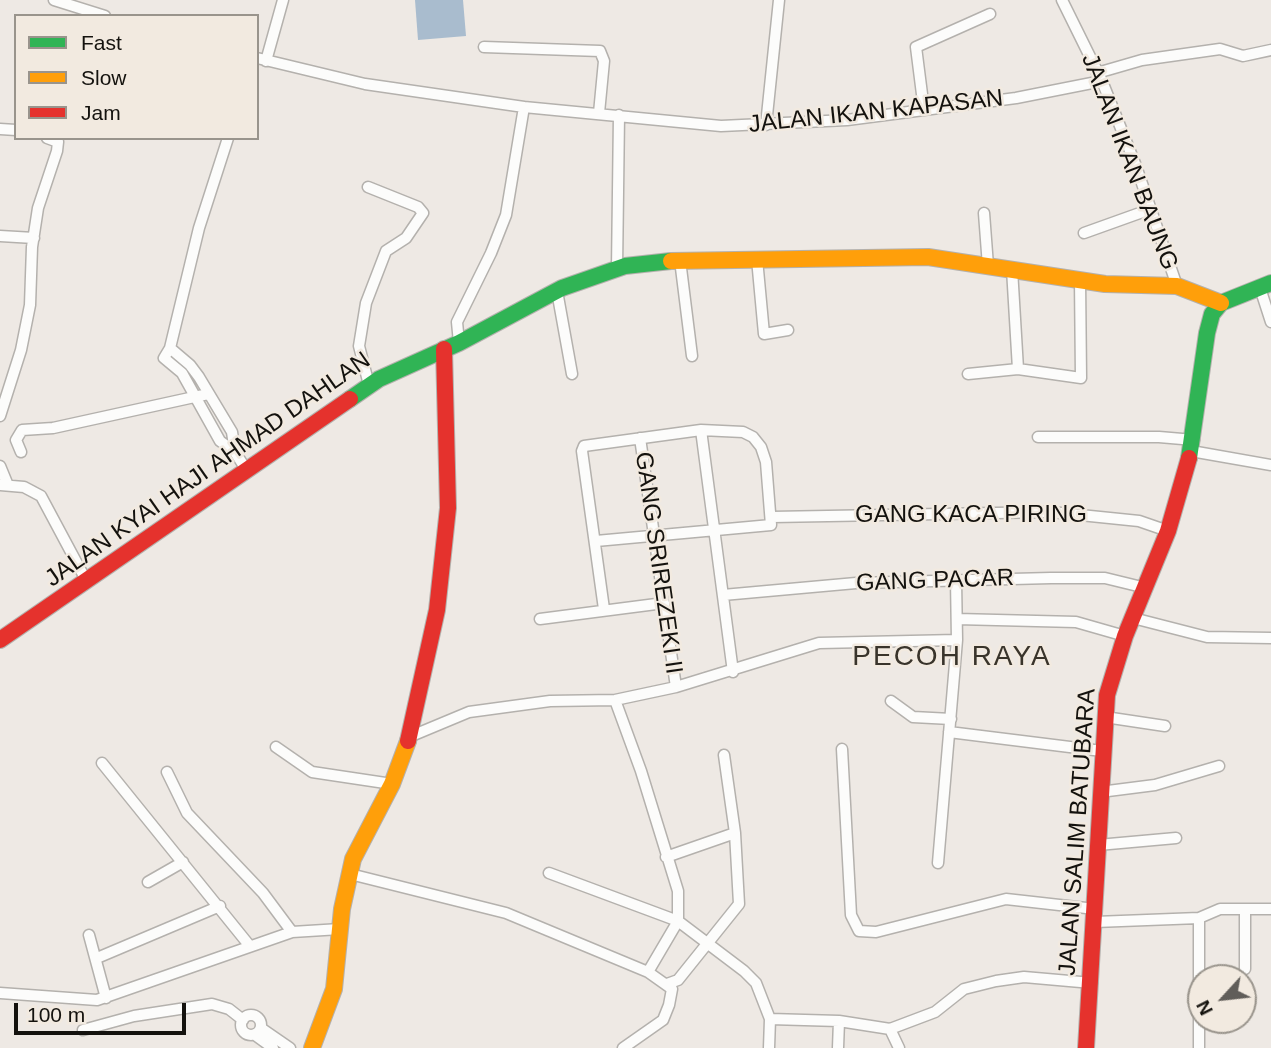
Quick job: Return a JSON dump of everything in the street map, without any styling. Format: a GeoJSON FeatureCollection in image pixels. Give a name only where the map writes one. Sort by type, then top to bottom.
{"type":"FeatureCollection","features":[{"type":"Feature","properties":{"kind":"street"},"geometry":{"type":"LineString","coordinates":[[54,0],[99,14]]}},
{"type":"Feature","properties":{"kind":"street"},"geometry":{"type":"LineString","coordinates":[[262,59],[284,0]]}},
{"type":"Feature","properties":{"kind":"street"},"geometry":{"type":"LineString","coordinates":[[766,125],[779,0]]}},
{"type":"Feature","properties":{"kind":"street","name":"JALAN IKAN BAUNG"},"geometry":{"type":"LineString","coordinates":[[1062,0],[1100,77],[1152,209],[1177,286]]}},
{"type":"Feature","properties":{"kind":"street"},"geometry":{"type":"LineString","coordinates":[[924,110],[916,47],[990,14]]}},
{"type":"Feature","properties":{"kind":"street"},"geometry":{"type":"LineString","coordinates":[[484,47],[600,51],[604,61],[600,113]]}},
{"type":"Feature","properties":{"kind":"street","name":"JALAN IKAN KAPASAN"},"geometry":{"type":"LineString","coordinates":[[262,59],[365,84],[524,107],[721,126],[766,125],[1016,98],[1100,77],[1142,60],[1220,49],[1243,57],[1271,50]]}},
{"type":"Feature","properties":{"kind":"street"},"geometry":{"type":"LineString","coordinates":[[312,1048],[329,1010],[334,989],[349,874],[359,845],[392,784],[409,737],[437,610],[446,534],[452,346],[457,322],[492,253],[506,215],[524,107]]}},
{"type":"Feature","properties":{"kind":"street"},"geometry":{"type":"LineString","coordinates":[[617,269],[620,115]]}},
{"type":"Feature","properties":{"kind":"street"},"geometry":{"type":"LineString","coordinates":[[0,416],[22,350],[30,305],[38,208],[57,151],[58,142],[52,140]]}},
{"type":"Feature","properties":{"kind":"street"},"geometry":{"type":"LineString","coordinates":[[227,140],[199,228],[170,348],[164,358],[182,373],[220,441],[235,452],[247,471]]}},
{"type":"Feature","properties":{"kind":"street"},"geometry":{"type":"LineString","coordinates":[[368,187],[418,207],[423,213],[406,238],[386,251],[366,303],[359,346],[369,385]]}},
{"type":"Feature","properties":{"kind":"street"},"geometry":{"type":"LineString","coordinates":[[1084,233],[1152,209]]}},
{"type":"Feature","properties":{"kind":"street"},"geometry":{"type":"LineString","coordinates":[[984,213],[988,266]]}},
{"type":"Feature","properties":{"kind":"street"},"geometry":{"type":"LineString","coordinates":[[0,236],[34,239]]}},
{"type":"Feature","properties":{"kind":"street","name":"JALAN KYAI HAJI AHMAD DAHLAN"},"geometry":{"type":"LineString","coordinates":[[0,640],[392,371],[452,346],[557,291],[641,262],[904,256],[1012,269],[1105,285],[1177,286],[1221,303]]}},
{"type":"Feature","properties":{"kind":"street"},"geometry":{"type":"LineString","coordinates":[[757,259],[764,334],[789,330]]}},
{"type":"Feature","properties":{"kind":"street"},"geometry":{"type":"LineString","coordinates":[[680,260],[692,356]]}},
{"type":"Feature","properties":{"kind":"street"},"geometry":{"type":"LineString","coordinates":[[1012,269],[1018,369]]}},
{"type":"Feature","properties":{"kind":"street"},"geometry":{"type":"LineString","coordinates":[[968,374],[1018,369],[1081,378],[1080,280]]}},
{"type":"Feature","properties":{"kind":"street"},"geometry":{"type":"LineString","coordinates":[[1221,303],[1266,286],[1271,323]]}},
{"type":"Feature","properties":{"kind":"street"},"geometry":{"type":"LineString","coordinates":[[557,291],[572,374]]}},
{"type":"Feature","properties":{"kind":"street","name":"JALAN SALIM BATUBARA"},"geometry":{"type":"LineString","coordinates":[[1086,1048],[1092,983],[1102,751],[1110,685],[1125,636],[1168,531],[1192,446],[1207,333],[1212,314],[1221,303]]}},
{"type":"Feature","properties":{"kind":"street"},"geometry":{"type":"LineString","coordinates":[[170,348],[190,365],[232,432],[235,452]]}},
{"type":"Feature","properties":{"kind":"street"},"geometry":{"type":"LineString","coordinates":[[20,452],[16,440],[22,430],[53,428],[208,394]]}},
{"type":"Feature","properties":{"kind":"street"},"geometry":{"type":"LineString","coordinates":[[701,430],[733,672]]}},
{"type":"Feature","properties":{"kind":"street"},"geometry":{"type":"LineString","coordinates":[[604,609],[582,449],[592,444],[701,430],[749,434],[761,447],[766,462],[772,517]]}},
{"type":"Feature","properties":{"kind":"street"},"geometry":{"type":"LineString","coordinates":[[1038,437],[1158,437],[1271,465]]}},
{"type":"Feature","properties":{"kind":"street","name":"GANG SRIREZEKI II"},"geometry":{"type":"LineString","coordinates":[[640,438],[676,687]]}},
{"type":"Feature","properties":{"kind":"street"},"geometry":{"type":"LineString","coordinates":[[0,466],[4,484],[34,491],[44,499],[87,582]]}},
{"type":"Feature","properties":{"kind":"street","name":"GANG KACA PIRING"},"geometry":{"type":"LineString","coordinates":[[715,530],[769,526],[773,523],[772,517],[1051,512],[1126,519],[1168,531]]}},
{"type":"Feature","properties":{"kind":"street"},"geometry":{"type":"LineString","coordinates":[[596,541],[715,530]]}},
{"type":"Feature","properties":{"kind":"street","name":"GANG PACAR"},"geometry":{"type":"LineString","coordinates":[[723,595],[856,583],[956,580],[1105,578],[1146,588]]}},
{"type":"Feature","properties":{"kind":"street"},"geometry":{"type":"LineString","coordinates":[[938,863],[957,640],[956,580]]}},
{"type":"Feature","properties":{"kind":"street"},"geometry":{"type":"LineString","coordinates":[[540,619],[664,603]]}},
{"type":"Feature","properties":{"kind":"street"},"geometry":{"type":"LineString","coordinates":[[1133,618],[1188,634],[1266,638]]}},
{"type":"Feature","properties":{"kind":"street"},"geometry":{"type":"LineString","coordinates":[[957,619],[1076,622],[1125,636]]}},
{"type":"Feature","properties":{"kind":"street"},"geometry":{"type":"LineString","coordinates":[[409,737],[469,712],[550,701],[615,700],[733,672],[819,643],[957,640]]}},
{"type":"Feature","properties":{"kind":"street"},"geometry":{"type":"LineString","coordinates":[[615,700],[641,771],[678,891],[678,921],[648,972]]}},
{"type":"Feature","properties":{"kind":"street"},"geometry":{"type":"LineString","coordinates":[[891,701],[913,717],[951,719]]}},
{"type":"Feature","properties":{"kind":"street"},"geometry":{"type":"LineString","coordinates":[[1105,717],[1165,726]]}},
{"type":"Feature","properties":{"kind":"street"},"geometry":{"type":"LineString","coordinates":[[948,732],[1102,751]]}},
{"type":"Feature","properties":{"kind":"street"},"geometry":{"type":"LineString","coordinates":[[276,747],[312,772],[392,784]]}},
{"type":"Feature","properties":{"kind":"street"},"geometry":{"type":"LineString","coordinates":[[842,749],[851,915],[859,931],[876,932],[1006,898],[1095,915],[1199,918],[1220,909],[1271,909]]}},
{"type":"Feature","properties":{"kind":"street"},"geometry":{"type":"LineString","coordinates":[[667,984],[678,980],[739,904],[734,833],[724,755]]}},
{"type":"Feature","properties":{"kind":"street"},"geometry":{"type":"LineString","coordinates":[[102,763],[220,906],[248,945]]}},
{"type":"Feature","properties":{"kind":"street"},"geometry":{"type":"LineString","coordinates":[[1100,792],[1155,785],[1219,766]]}},
{"type":"Feature","properties":{"kind":"street"},"geometry":{"type":"LineString","coordinates":[[167,772],[187,813],[262,893],[292,932]]}},
{"type":"Feature","properties":{"kind":"street"},"geometry":{"type":"LineString","coordinates":[[666,857],[734,833]]}},
{"type":"Feature","properties":{"kind":"street"},"geometry":{"type":"LineString","coordinates":[[1098,845],[1177,838]]}},
{"type":"Feature","properties":{"kind":"street"},"geometry":{"type":"LineString","coordinates":[[148,882],[183,862]]}},
{"type":"Feature","properties":{"kind":"street"},"geometry":{"type":"LineString","coordinates":[[549,873],[678,921],[709,944],[754,980],[771,1019],[769,1048]]}},
{"type":"Feature","properties":{"kind":"street"},"geometry":{"type":"LineString","coordinates":[[349,874],[506,913],[648,972],[667,984],[672,994],[663,1020],[623,1048]]}},
{"type":"Feature","properties":{"kind":"street"},"geometry":{"type":"LineString","coordinates":[[97,958],[220,906]]}},
{"type":"Feature","properties":{"kind":"street"},"geometry":{"type":"LineString","coordinates":[[1245,909],[1245,964]]}},
{"type":"Feature","properties":{"kind":"street"},"geometry":{"type":"LineString","coordinates":[[1199,918],[1199,1048]]}},
{"type":"Feature","properties":{"kind":"street"},"geometry":{"type":"LineString","coordinates":[[0,993],[87,1000],[106,998],[248,945],[292,932],[340,929]]}},
{"type":"Feature","properties":{"kind":"street"},"geometry":{"type":"LineString","coordinates":[[89,935],[106,998]]}},
{"type":"Feature","properties":{"kind":"street"},"geometry":{"type":"LineString","coordinates":[[771,1019],[839,1021],[890,1029],[935,1012],[964,989],[996,981],[1024,977],[1092,983]]}},
{"type":"Feature","properties":{"kind":"street"},"geometry":{"type":"LineString","coordinates":[[83,1030],[134,1016],[192,1005],[218,1005],[243,1020]]}},
{"type":"Feature","properties":{"kind":"street"},"geometry":{"type":"LineString","coordinates":[[273,1048],[258,1032],[257,1016],[247,1016],[243,1020],[243,1032],[258,1032],[290,1048]]}},
{"type":"Feature","properties":{"kind":"street"},"geometry":{"type":"LineString","coordinates":[[838,1048],[839,1021]]}},
{"type":"Feature","properties":{"kind":"street"},"geometry":{"type":"LineString","coordinates":[[890,1029],[899,1048]]}},
{"type":"Feature","properties":{"kind":"water"},"geometry":{"type":"Polygon","coordinates":[[[415,0],[463,0],[466,36],[418,40],[415,0]]]}},
{"type":"Feature","properties":{"kind":"traffic: fast"},"geometry":{"type":"LineString","coordinates":[[350,399],[379,379],[459,343],[562,288],[625,266],[671,261]]}},
{"type":"Feature","properties":{"kind":"traffic: fast"},"geometry":{"type":"LineString","coordinates":[[1221,303],[1271,283]]}},
{"type":"Feature","properties":{"kind":"traffic: fast"},"geometry":{"type":"LineString","coordinates":[[1189,458],[1207,333],[1212,314],[1221,303]]}},
{"type":"Feature","properties":{"kind":"traffic: slow"},"geometry":{"type":"LineString","coordinates":[[671,261],[928,257],[1105,284],[1177,286],[1221,303]]}},
{"type":"Feature","properties":{"kind":"traffic: slow"},"geometry":{"type":"LineString","coordinates":[[312,1048],[334,989],[342,909],[353,859],[392,784],[408,741]]}},
{"type":"Feature","properties":{"kind":"traffic: jam"},"geometry":{"type":"LineString","coordinates":[[408,741],[437,610],[448,508],[444,349]]}},
{"type":"Feature","properties":{"kind":"traffic: jam"},"geometry":{"type":"LineString","coordinates":[[0,640],[350,399]]}},
{"type":"Feature","properties":{"kind":"traffic: jam"},"geometry":{"type":"LineString","coordinates":[[1086,1048],[1107,695],[1125,636],[1168,531],[1189,458]]}},
{"type":"Feature","properties":{"kind":"district","name":"PECOH RAYA"},"geometry":{"type":"Point","coordinates":[952,657]}}]}
